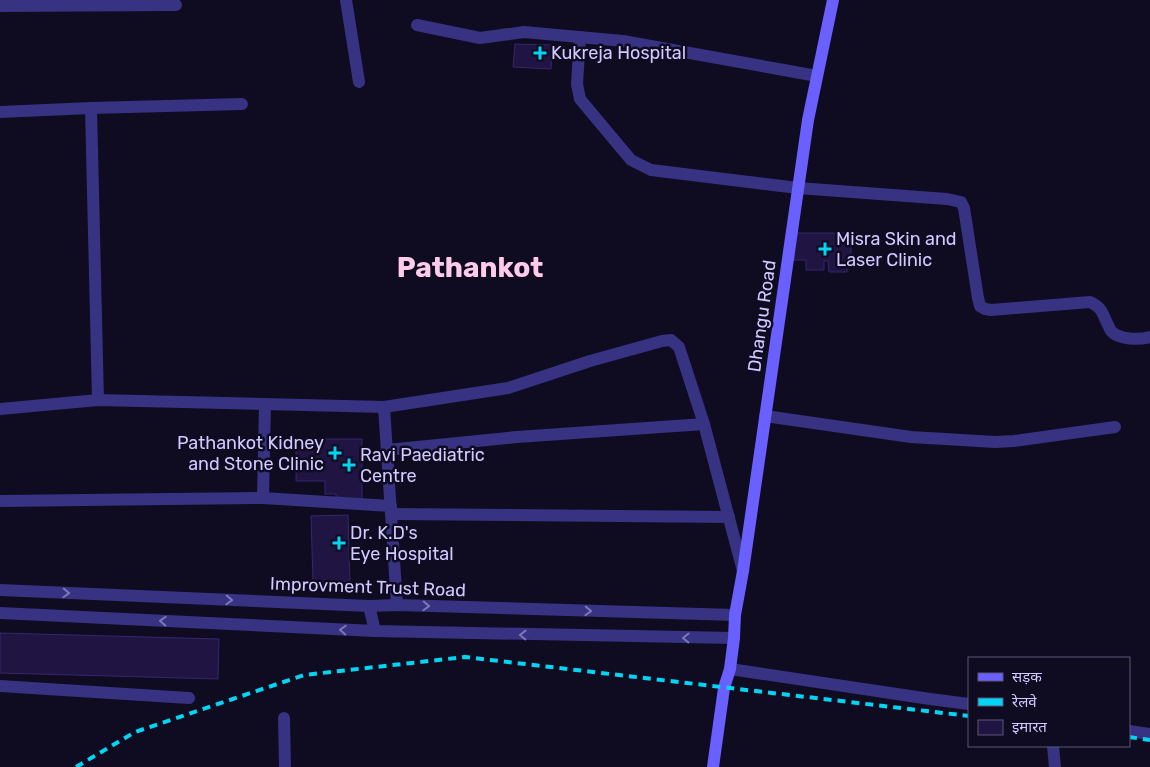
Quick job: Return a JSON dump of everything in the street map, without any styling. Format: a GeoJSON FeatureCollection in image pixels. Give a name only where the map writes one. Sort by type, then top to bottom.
{"type":"FeatureCollection","features":[{"type":"Feature","properties":{"kind":"street"},"geometry":{"type":"LineString","coordinates":[[346,0],[359,82]]}},
{"type":"Feature","properties":{"kind":"street","name":"Dhangu Road"},"geometry":{"type":"LineString","coordinates":[[713,767],[724,688],[730,669],[735,615],[808,120],[833,0]]}},
{"type":"Feature","properties":{"kind":"street"},"geometry":{"type":"LineString","coordinates":[[0,6],[176,5]]}},
{"type":"Feature","properties":{"kind":"street"},"geometry":{"type":"LineString","coordinates":[[417,24],[480,38],[524,32],[623,40],[817,76]]}},
{"type":"Feature","properties":{"kind":"street"},"geometry":{"type":"LineString","coordinates":[[580,37],[576,84],[580,100],[631,160],[651,170],[798,188],[947,199],[960,202],[964,208],[980,306],[991,310],[1090,302],[1101,309],[1111,330],[1120,337],[1150,337]]}},
{"type":"Feature","properties":{"kind":"street"},"geometry":{"type":"LineString","coordinates":[[0,112],[242,104]]}},
{"type":"Feature","properties":{"kind":"street"},"geometry":{"type":"LineString","coordinates":[[91,108],[98,400]]}},
{"type":"Feature","properties":{"kind":"street"},"geometry":{"type":"LineString","coordinates":[[0,409],[98,400],[384,407],[508,388],[590,361],[671,340],[679,347],[704,424],[742,572]]}},
{"type":"Feature","properties":{"kind":"street"},"geometry":{"type":"LineString","coordinates":[[263,498],[265,404]]}},
{"type":"Feature","properties":{"kind":"street"},"geometry":{"type":"LineString","coordinates":[[384,407],[397,605]]}},
{"type":"Feature","properties":{"kind":"street"},"geometry":{"type":"LineString","coordinates":[[765,416],[911,437],[995,442],[1115,428]]}},
{"type":"Feature","properties":{"kind":"street"},"geometry":{"type":"LineString","coordinates":[[387,450],[517,437],[704,424]]}},
{"type":"Feature","properties":{"kind":"street"},"geometry":{"type":"LineString","coordinates":[[0,501],[263,498],[391,510],[729,517]]}},
{"type":"Feature","properties":{"kind":"street","name":"Improvment Trust Road"},"geometry":{"type":"LineString","coordinates":[[0,590],[369,606],[397,605],[735,615]]}},
{"type":"Feature","properties":{"kind":"street"},"geometry":{"type":"LineString","coordinates":[[37,614],[38,591]]}},
{"type":"Feature","properties":{"kind":"street"},"geometry":{"type":"LineString","coordinates":[[369,606],[375,631]]}},
{"type":"Feature","properties":{"kind":"street"},"geometry":{"type":"LineString","coordinates":[[0,613],[375,631],[734,638]]}},
{"type":"Feature","properties":{"kind":"street"},"geometry":{"type":"LineString","coordinates":[[730,669],[968,704]]}},
{"type":"Feature","properties":{"kind":"street"},"geometry":{"type":"LineString","coordinates":[[0,686],[189,698]]}},
{"type":"Feature","properties":{"kind":"street"},"geometry":{"type":"LineString","coordinates":[[284,718],[285,767]]}},
{"type":"Feature","properties":{"kind":"street"},"geometry":{"type":"LineString","coordinates":[[1130,732],[1150,734]]}},
{"type":"Feature","properties":{"kind":"street"},"geometry":{"type":"LineString","coordinates":[[1053,747],[1056,767]]}},
{"type":"Feature","properties":{"kind":"building"},"geometry":{"type":"Polygon","coordinates":[[[515,44],[552,45],[551,69],[513,67],[515,44]]]}},
{"type":"Feature","properties":{"kind":"building"},"geometry":{"type":"Polygon","coordinates":[[[794,233],[858,233],[858,240],[851,239],[851,265],[847,265],[847,272],[829,272],[828,261],[824,261],[824,270],[806,270],[806,260],[794,260],[794,233]]]}},
{"type":"Feature","properties":{"kind":"building"},"geometry":{"type":"Polygon","coordinates":[[[296,439],[362,439],[362,501],[336,502],[336,494],[325,494],[325,481],[296,481],[296,439]]]}},
{"type":"Feature","properties":{"kind":"building"},"geometry":{"type":"Polygon","coordinates":[[[348,515],[350,581],[313,582],[311,516],[348,515]]]}},
{"type":"Feature","properties":{"kind":"building"},"geometry":{"type":"Polygon","coordinates":[[[0,633],[219,639],[218,679],[0,673],[0,633]]]}},
{"type":"Feature","properties":{"kind":"railway"},"geometry":{"type":"LineString","coordinates":[[76,767],[135,732],[304,675],[465,657],[968,716]]}},
{"type":"Feature","properties":{"kind":"railway"},"geometry":{"type":"LineString","coordinates":[[1130,737],[1150,740]]}},
{"type":"Feature","properties":{"kind":"place","name":"Kukreja Hospital"},"geometry":{"type":"Point","coordinates":[540,53]}},
{"type":"Feature","properties":{"kind":"place","name":"Misra Skin and Laser Clinic"},"geometry":{"type":"Point","coordinates":[825,249]}},
{"type":"Feature","properties":{"kind":"place","name":"Pathankot Kidney and Stone Clinic"},"geometry":{"type":"Point","coordinates":[335,453]}},
{"type":"Feature","properties":{"kind":"place","name":"Ravi Paediatric Centre"},"geometry":{"type":"Point","coordinates":[349,465]}},
{"type":"Feature","properties":{"kind":"place","name":"Dr. K.D's Eye Hospital"},"geometry":{"type":"Point","coordinates":[339,543]}},
{"type":"Feature","properties":{"kind":"district","name":"Pathankot"},"geometry":{"type":"Point","coordinates":[470,267]}}]}
